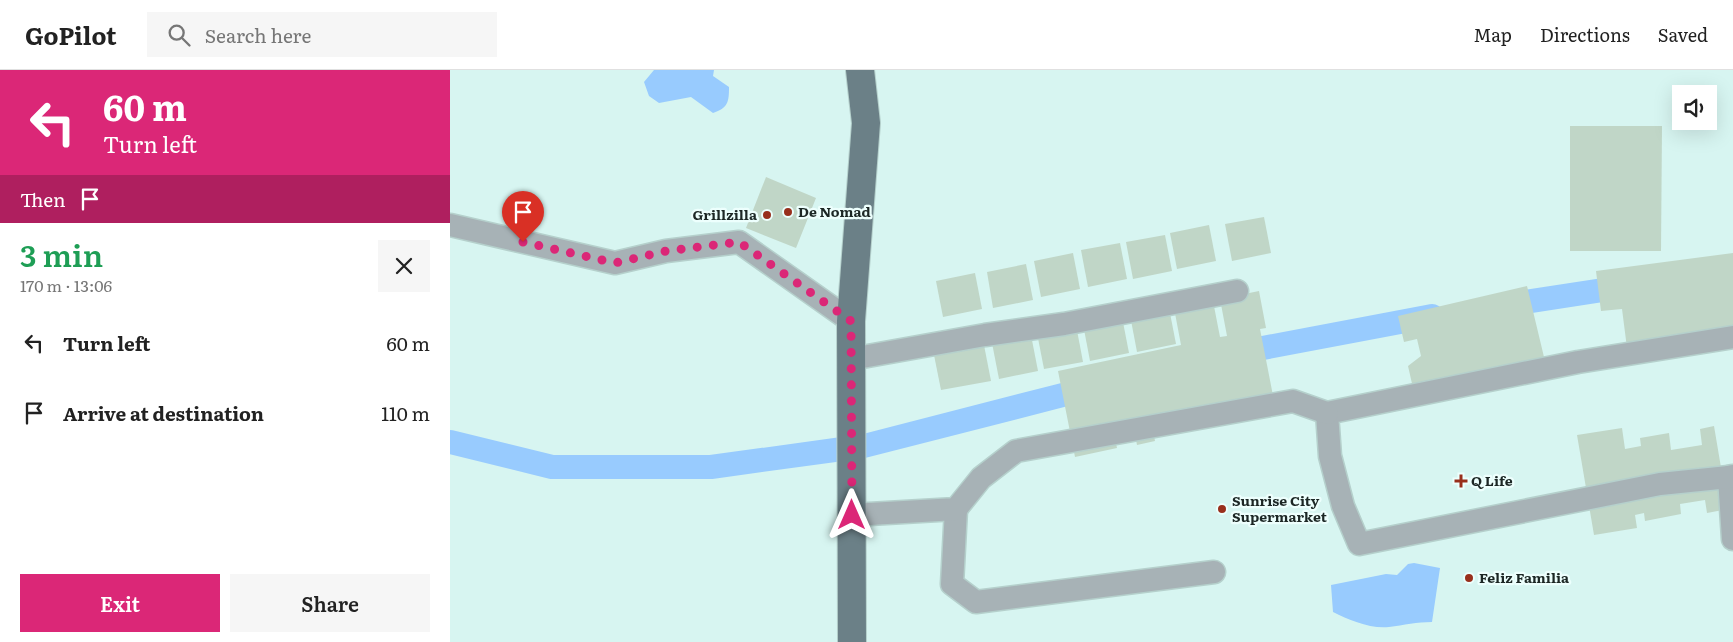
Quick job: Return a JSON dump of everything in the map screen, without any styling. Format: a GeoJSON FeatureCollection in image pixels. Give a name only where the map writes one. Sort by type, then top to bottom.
{"type":"FeatureCollection","features":[{"type":"Feature","properties":{"kind":"main road"},"geometry":{"type":"LineString","coordinates":[[852,642],[851,321],[866,123],[860,70]]}},
{"type":"Feature","properties":{"kind":"lane"},"geometry":{"type":"LineString","coordinates":[[450,225],[615,263],[666,251],[739,242],[851,321]]}},
{"type":"Feature","properties":{"kind":"lane"},"geometry":{"type":"LineString","coordinates":[[851,359],[985,335],[1064,324],[1237,292]]}},
{"type":"Feature","properties":{"kind":"lane"},"geometry":{"type":"LineString","coordinates":[[1214,572],[976,602],[952,584],[956,509],[981,478],[1016,451],[1293,401],[1327,413],[1559,366],[1733,337]]}},
{"type":"Feature","properties":{"kind":"lane"},"geometry":{"type":"LineString","coordinates":[[1327,413],[1330,456],[1343,506],[1359,544],[1660,484],[1731,476],[1733,539]]}},
{"type":"Feature","properties":{"kind":"lane"},"geometry":{"type":"LineString","coordinates":[[852,515],[956,509]]}},
{"type":"Feature","properties":{"kind":"water"},"geometry":{"type":"Polygon","coordinates":[[[654,70],[714,70],[713,76],[729,87],[727,104],[722,109],[713,113],[691,97],[659,103],[649,96],[644,82],[654,70]]]}},
{"type":"Feature","properties":{"kind":"water"},"geometry":{"type":"Polygon","coordinates":[[[1414,563],[1440,568],[1432,622],[1374,627],[1353,621],[1333,612],[1331,585],[1386,574],[1397,575],[1408,564],[1414,563]]]}},
{"type":"Feature","properties":{"kind":"building"},"geometry":{"type":"Polygon","coordinates":[[[1570,126],[1662,126],[1661,251],[1570,251],[1570,126]]]}},
{"type":"Feature","properties":{"kind":"building"},"geometry":{"type":"Polygon","coordinates":[[[766,177],[816,198],[796,248],[746,228],[766,177]]]}},
{"type":"Feature","properties":{"kind":"building"},"geometry":{"type":"Polygon","coordinates":[[[1264,217],[1271,253],[1232,261],[1225,224],[1264,217]]]}},
{"type":"Feature","properties":{"kind":"building"},"geometry":{"type":"Polygon","coordinates":[[[1209,225],[1216,261],[1177,269],[1170,233],[1209,225]]]}},
{"type":"Feature","properties":{"kind":"building"},"geometry":{"type":"Polygon","coordinates":[[[1165,235],[1172,271],[1133,279],[1126,242],[1165,235]]]}},
{"type":"Feature","properties":{"kind":"building"},"geometry":{"type":"Polygon","coordinates":[[[1120,243],[1127,279],[1088,287],[1081,250],[1120,243]]]}},
{"type":"Feature","properties":{"kind":"building"},"geometry":{"type":"Polygon","coordinates":[[[1073,253],[1080,289],[1041,297],[1034,261],[1073,253]]]}},
{"type":"Feature","properties":{"kind":"building"},"geometry":{"type":"Polygon","coordinates":[[[1733,253],[1733,334],[1627,348],[1622,309],[1601,311],[1596,271],[1733,253]]]}},
{"type":"Feature","properties":{"kind":"building"},"geometry":{"type":"Polygon","coordinates":[[[1026,264],[1033,300],[993,308],[987,272],[1026,264]]]}},
{"type":"Feature","properties":{"kind":"building"},"geometry":{"type":"Polygon","coordinates":[[[975,273],[982,309],[943,317],[936,281],[975,273]]]}},
{"type":"Feature","properties":{"kind":"building"},"geometry":{"type":"Polygon","coordinates":[[[1527,286],[1544,357],[1413,388],[1408,366],[1421,356],[1417,339],[1404,342],[1398,316],[1527,286]]]}},
{"type":"Feature","properties":{"kind":"building"},"geometry":{"type":"Polygon","coordinates":[[[1259,291],[1266,328],[1260,329],[1276,411],[1154,436],[1155,441],[1137,445],[1135,435],[1115,439],[1117,448],[1075,457],[1058,371],[1181,345],[1174,308],[1213,301],[1220,337],[1227,336],[1220,299],[1259,291]]]}},
{"type":"Feature","properties":{"kind":"building"},"geometry":{"type":"Polygon","coordinates":[[[1169,308],[1176,344],[1137,352],[1130,315],[1169,308]]]}},
{"type":"Feature","properties":{"kind":"building"},"geometry":{"type":"Polygon","coordinates":[[[1122,317],[1129,353],[1090,361],[1083,324],[1122,317]]]}},
{"type":"Feature","properties":{"kind":"building"},"geometry":{"type":"Polygon","coordinates":[[[1076,325],[1083,362],[1044,369],[1037,333],[1076,325]]]}},
{"type":"Feature","properties":{"kind":"building"},"geometry":{"type":"Polygon","coordinates":[[[1031,335],[1038,371],[999,379],[992,343],[1031,335]]]}},
{"type":"Feature","properties":{"kind":"building"},"geometry":{"type":"Polygon","coordinates":[[[983,340],[991,381],[941,390],[933,350],[983,340]]]}},
{"type":"Feature","properties":{"kind":"building"},"geometry":{"type":"Polygon","coordinates":[[[1714,426],[1728,509],[1707,513],[1705,500],[1680,504],[1681,514],[1645,521],[1644,513],[1635,515],[1637,528],[1594,535],[1577,435],[1622,428],[1625,449],[1641,446],[1640,438],[1669,433],[1671,450],[1702,445],[1700,429],[1714,426]]]}},
{"type":"Feature","properties":{"kind":"waterway"},"geometry":{"type":"LineString","coordinates":[[1499,306],[1629,286]]}},
{"type":"Feature","properties":{"kind":"waterway"},"geometry":{"type":"LineString","coordinates":[[1231,354],[1432,316]]}},
{"type":"Feature","properties":{"kind":"waterway"},"geometry":{"type":"LineString","coordinates":[[450,442],[552,467],[711,467],[864,446],[1094,387]]}},
{"type":"Feature","properties":{"kind":"place","name":"De Nomad"},"geometry":{"type":"Point","coordinates":[788,212]}},
{"type":"Feature","properties":{"kind":"place","name":"Grillzilla"},"geometry":{"type":"Point","coordinates":[767,215]}},
{"type":"Feature","properties":{"kind":"place","name":"Q Life"},"geometry":{"type":"Point","coordinates":[1461,481]}},
{"type":"Feature","properties":{"kind":"place","name":"Sunrise City Supermarket"},"geometry":{"type":"Point","coordinates":[1222,509]}},
{"type":"Feature","properties":{"kind":"place","name":"Feliz Familia"},"geometry":{"type":"Point","coordinates":[1469,578]}},
{"type":"Feature","properties":{"kind":"route"},"geometry":{"type":"LineString","coordinates":[[523,242],[615,263],[666,251],[739,242],[851,321],[852,515]]}}]}
